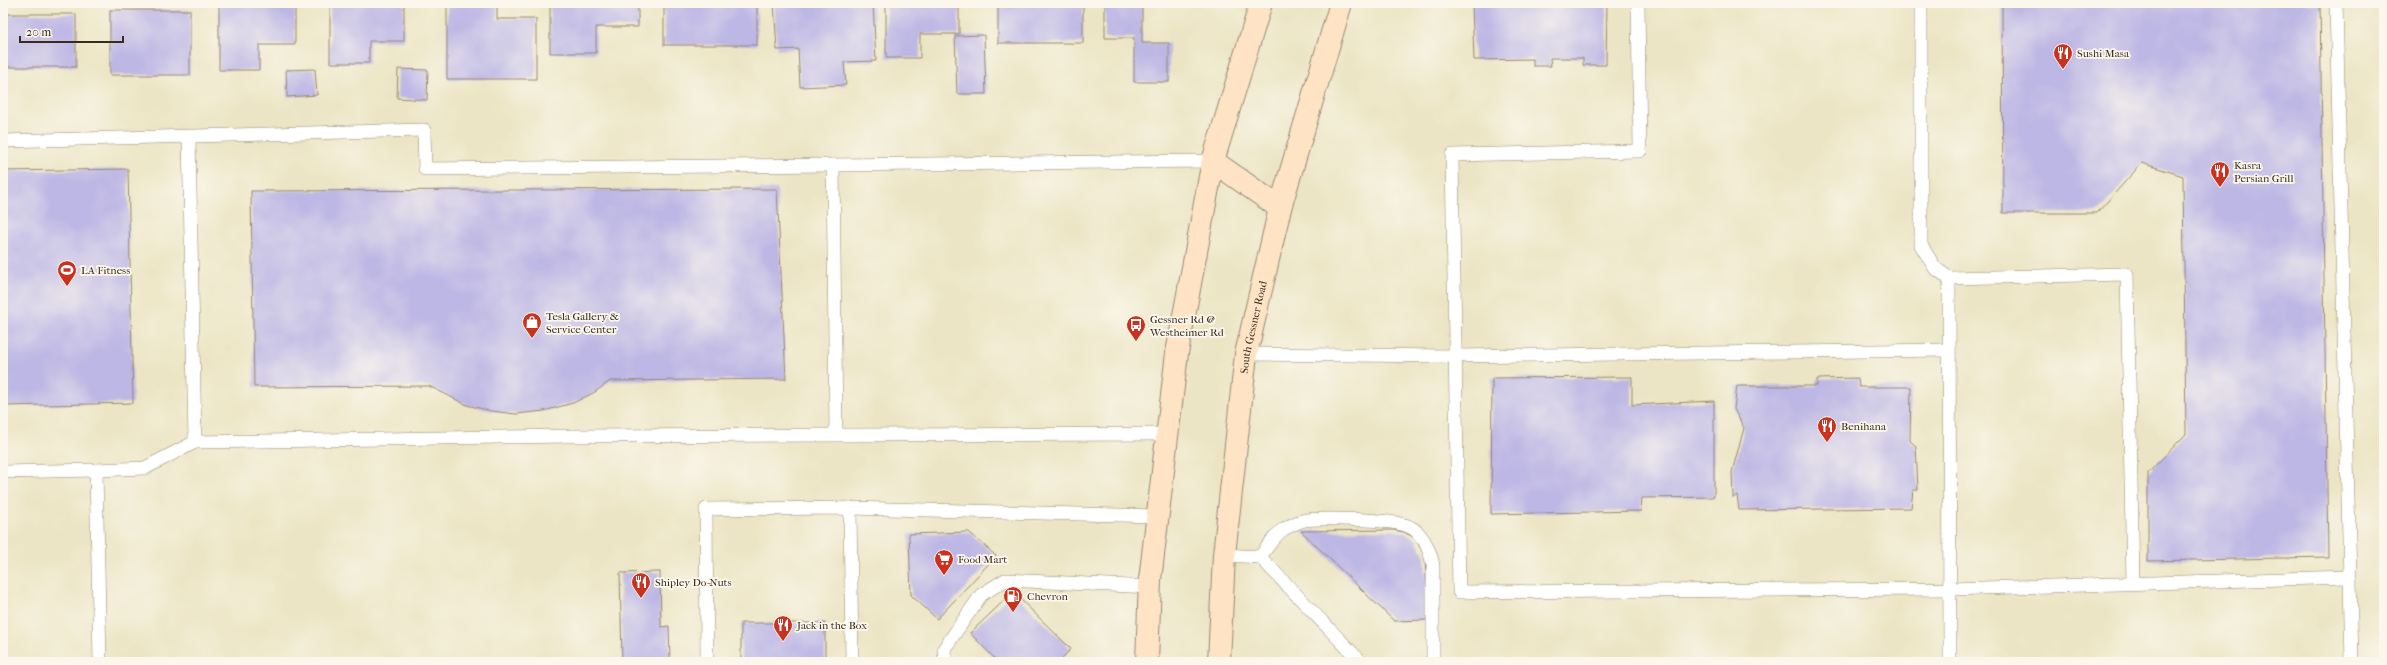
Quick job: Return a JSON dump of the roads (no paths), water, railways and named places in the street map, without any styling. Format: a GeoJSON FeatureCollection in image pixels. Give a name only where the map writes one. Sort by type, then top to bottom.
{"type":"FeatureCollection","features":[{"type":"Feature","properties":{"kind":"main road"},"geometry":{"type":"LineString","coordinates":[[1147,662],[1150,586],[1177,353],[1213,161],[1261,3]]}},
{"type":"Feature","properties":{"kind":"main road","name":"South Gessner Road"},"geometry":{"type":"LineString","coordinates":[[1219,662],[1224,554],[1246,354],[1280,208],[1341,3]]}},
{"type":"Feature","properties":{"kind":"main road"},"geometry":{"type":"LineString","coordinates":[[1213,161],[1280,208]]}},
{"type":"Feature","properties":{"kind":"lane"},"geometry":{"type":"LineString","coordinates":[[1638,3],[1640,150],[1452,154],[1460,592],[1950,589],[2349,577]]}},
{"type":"Feature","properties":{"kind":"lane"},"geometry":{"type":"LineString","coordinates":[[1921,3],[1921,245],[1935,268],[1949,278],[2127,274],[2133,583]]}},
{"type":"Feature","properties":{"kind":"lane"},"geometry":{"type":"LineString","coordinates":[[2336,3],[2352,662]]}},
{"type":"Feature","properties":{"kind":"lane"},"geometry":{"type":"LineString","coordinates":[[3,141],[424,130],[425,169],[1213,161]]}},
{"type":"Feature","properties":{"kind":"lane"},"geometry":{"type":"LineString","coordinates":[[190,137],[195,442]]}},
{"type":"Feature","properties":{"kind":"lane"},"geometry":{"type":"LineString","coordinates":[[833,165],[836,434]]}},
{"type":"Feature","properties":{"kind":"lane"},"geometry":{"type":"LineString","coordinates":[[1949,278],[1950,662]]}},
{"type":"Feature","properties":{"kind":"lane"},"geometry":{"type":"LineString","coordinates":[[1246,354],[1456,356],[1949,350]]}},
{"type":"Feature","properties":{"kind":"lane"},"geometry":{"type":"LineString","coordinates":[[3,472],[144,468],[195,442],[836,434],[1167,434]]}},
{"type":"Feature","properties":{"kind":"lane"},"geometry":{"type":"LineString","coordinates":[[96,470],[100,662]]}},
{"type":"Feature","properties":{"kind":"lane"},"geometry":{"type":"LineString","coordinates":[[707,662],[706,509],[850,508],[1158,516]]}},
{"type":"Feature","properties":{"kind":"lane"},"geometry":{"type":"LineString","coordinates":[[850,508],[852,662]]}},
{"type":"Feature","properties":{"kind":"lane"},"geometry":{"type":"LineString","coordinates":[[1260,557],[1283,529],[1302,521],[1368,520],[1395,522],[1410,527],[1422,537],[1430,551],[1432,565],[1433,662]]}},
{"type":"Feature","properties":{"kind":"lane"},"geometry":{"type":"LineString","coordinates":[[1224,554],[1260,557],[1361,662]]}},
{"type":"Feature","properties":{"kind":"lane"},"geometry":{"type":"LineString","coordinates":[[946,662],[944,649],[981,595],[1005,580],[1150,586]]}},
{"type":"Feature","properties":{"kind":"place","name":"Sushi Masa"},"geometry":{"type":"Point","coordinates":[2063,70]}},
{"type":"Feature","properties":{"kind":"place","name":"Kasra Persian Grill"},"geometry":{"type":"Point","coordinates":[2220,188]}},
{"type":"Feature","properties":{"kind":"place","name":"LA Fitness"},"geometry":{"type":"Point","coordinates":[67,287]}},
{"type":"Feature","properties":{"kind":"place","name":"Tesla Gallery & Service Center"},"geometry":{"type":"Point","coordinates":[532,339]}},
{"type":"Feature","properties":{"kind":"place","name":"Gessner Rd @ Westheimer Rd"},"geometry":{"type":"Point","coordinates":[1136,342]}},
{"type":"Feature","properties":{"kind":"place","name":"Benihana"},"geometry":{"type":"Point","coordinates":[1827,443]}},
{"type":"Feature","properties":{"kind":"place","name":"Food Mart"},"geometry":{"type":"Point","coordinates":[944,576]}},
{"type":"Feature","properties":{"kind":"place","name":"Shipley Do-Nuts"},"geometry":{"type":"Point","coordinates":[641,599]}},
{"type":"Feature","properties":{"kind":"place","name":"Chevron"},"geometry":{"type":"Point","coordinates":[1013,613]}},
{"type":"Feature","properties":{"kind":"place","name":"Jack in the Box"},"geometry":{"type":"Point","coordinates":[783,642]}}]}
